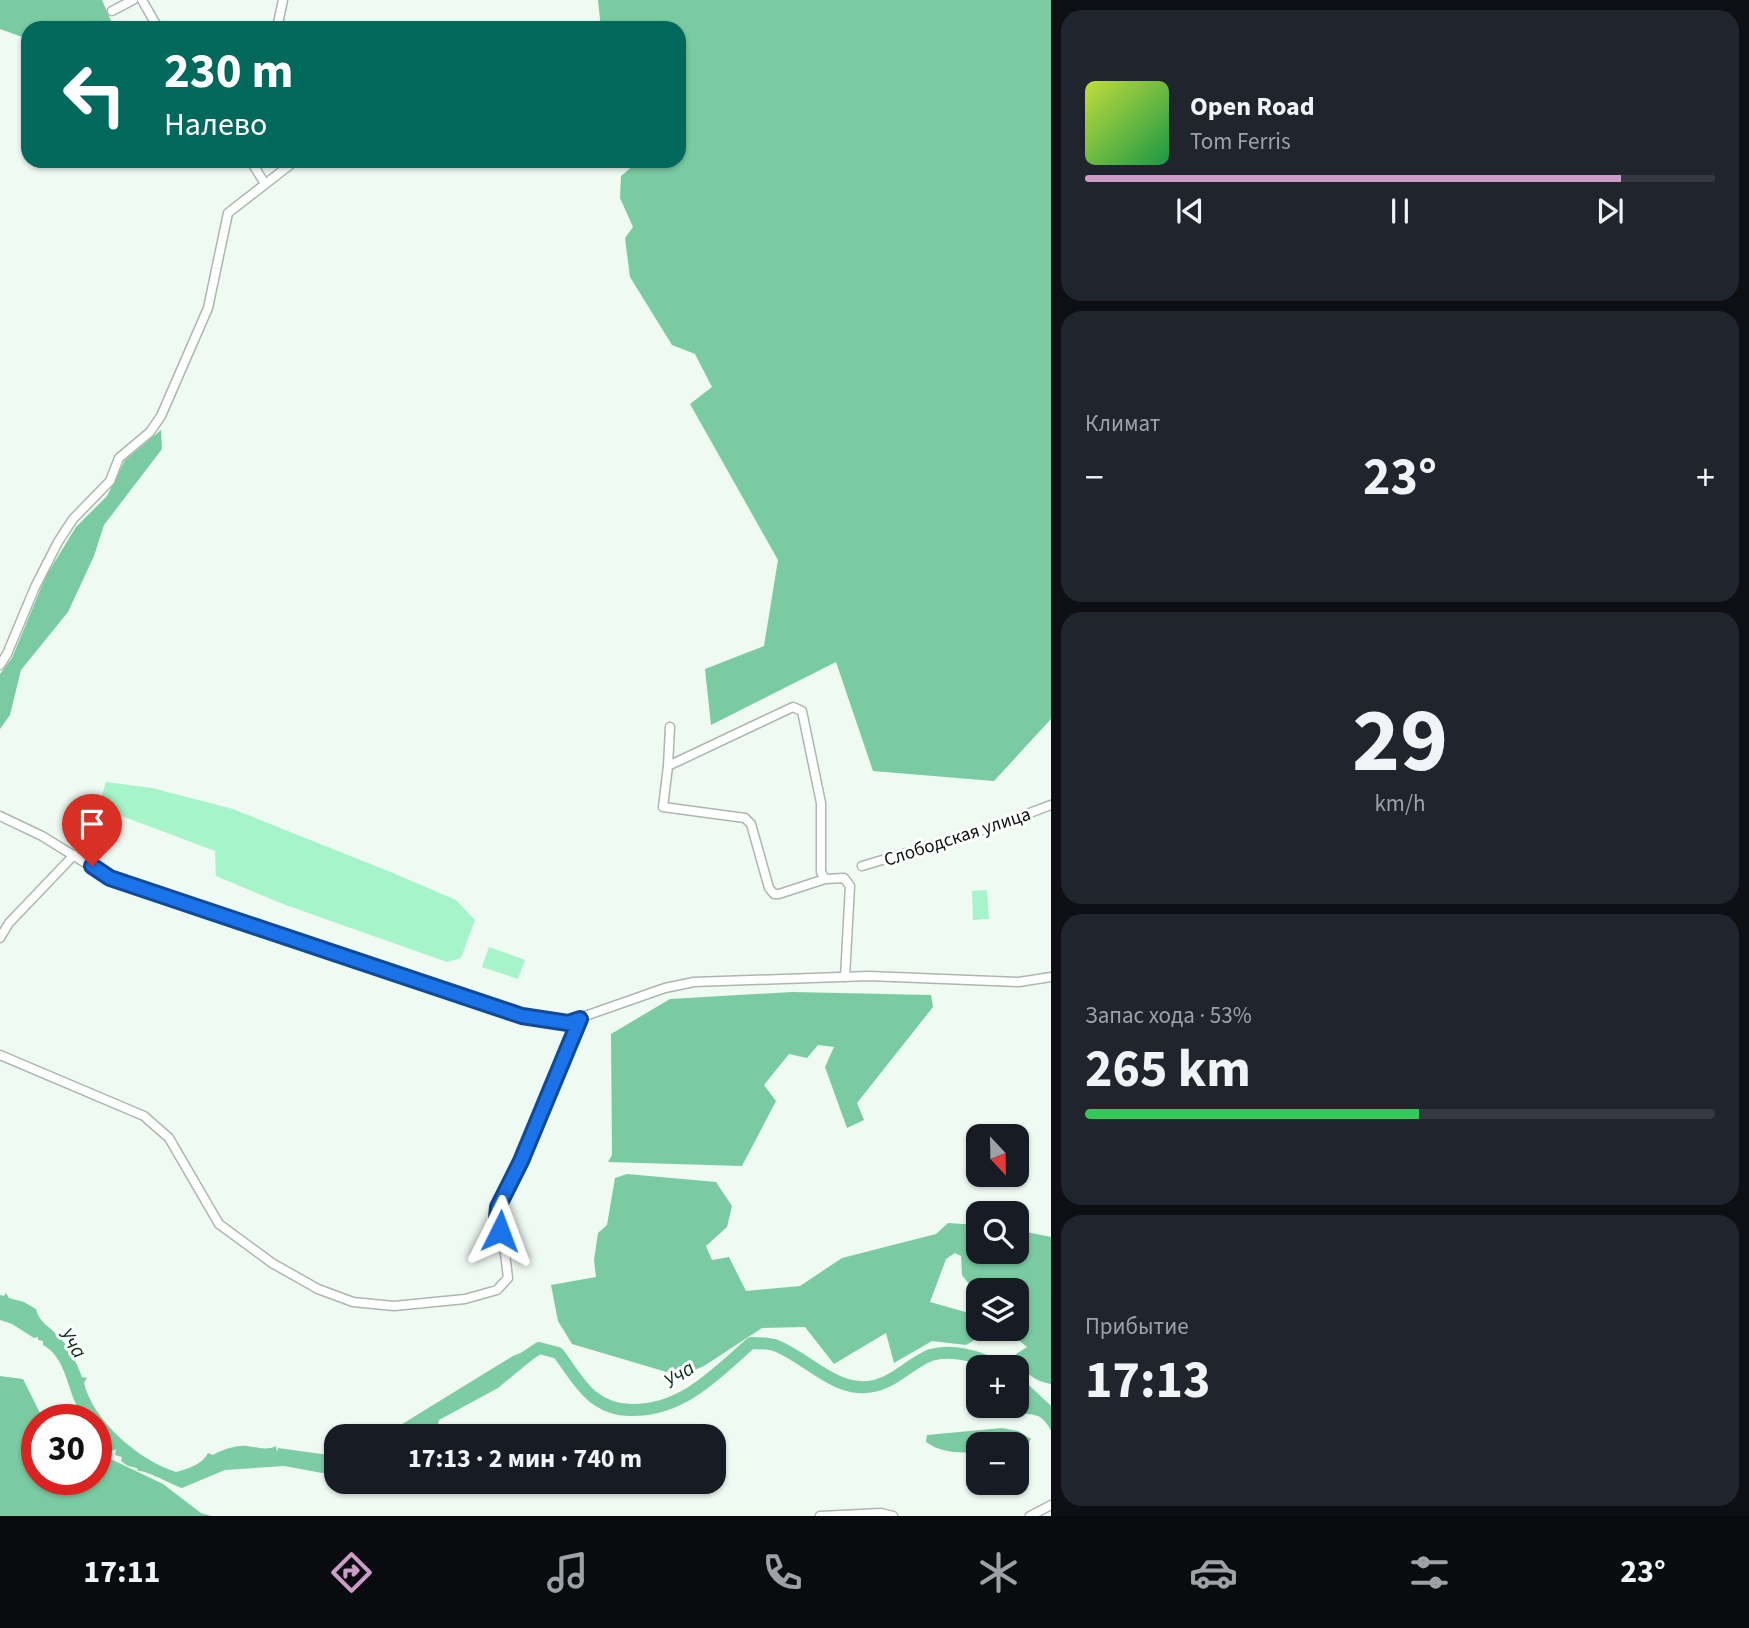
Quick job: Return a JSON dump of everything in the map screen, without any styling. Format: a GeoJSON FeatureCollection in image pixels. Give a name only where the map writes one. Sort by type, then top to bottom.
{"type":"FeatureCollection","features":[{"type":"Feature","properties":{"kind":"street"},"geometry":{"type":"LineString","coordinates":[[112,11],[132,0]]}},
{"type":"Feature","properties":{"kind":"street"},"geometry":{"type":"LineString","coordinates":[[142,0],[154,21]]}},
{"type":"Feature","properties":{"kind":"street"},"geometry":{"type":"LineString","coordinates":[[278,21],[283,0]]}},
{"type":"Feature","properties":{"kind":"street"},"geometry":{"type":"LineString","coordinates":[[255,168],[265,184]]}},
{"type":"Feature","properties":{"kind":"street"},"geometry":{"type":"LineString","coordinates":[[0,665],[58,542],[73,519],[110,481],[119,458],[150,432],[161,416],[208,307],[228,213],[285,168]]}},
{"type":"Feature","properties":{"kind":"street"},"geometry":{"type":"LineString","coordinates":[[668,766],[793,707],[802,711],[821,803],[821,872],[825,879]]}},
{"type":"Feature","properties":{"kind":"street"},"geometry":{"type":"LineString","coordinates":[[670,727],[663,807],[745,818],[751,824],[769,888],[774,894],[825,879],[844,878],[850,886],[845,976]]}},
{"type":"Feature","properties":{"kind":"street","name":"Слободская улица"},"geometry":{"type":"LineString","coordinates":[[862,866],[987,829],[1051,805]]}},
{"type":"Feature","properties":{"kind":"street"},"geometry":{"type":"LineString","coordinates":[[0,816],[42,836],[110,878],[510,1012],[568,1023],[665,988],[694,982],[845,976],[1019,982],[1051,977]]}},
{"type":"Feature","properties":{"kind":"street"},"geometry":{"type":"LineString","coordinates":[[0,938],[24,905],[74,855]]}},
{"type":"Feature","properties":{"kind":"street"},"geometry":{"type":"LineString","coordinates":[[0,1055],[144,1116],[169,1139],[219,1224],[272,1263],[318,1289],[353,1302],[394,1306],[465,1298],[497,1290],[508,1278],[497,1217],[498,1207],[521,1161],[580,1019]]}},
{"type":"Feature","properties":{"kind":"street"},"geometry":{"type":"LineString","coordinates":[[1030,1516],[1051,1505]]}},
{"type":"Feature","properties":{"kind":"street"},"geometry":{"type":"LineString","coordinates":[[820,1516],[881,1513],[893,1516]]}},
{"type":"Feature","properties":{"kind":"shaded area"},"geometry":{"type":"Polygon","coordinates":[[[0,0],[102,0],[111,21],[21,21],[21,36],[0,29],[0,0]]]}},
{"type":"Feature","properties":{"kind":"shaded area"},"geometry":{"type":"Polygon","coordinates":[[[598,0],[1051,0],[1051,719],[994,781],[873,771],[836,662],[711,725],[705,669],[764,646],[778,560],[690,404],[712,387],[695,354],[672,345],[630,277],[625,238],[633,227],[620,198],[621,176],[631,168],[686,168],[686,21],[600,21],[598,0]]]}},
{"type":"Feature","properties":{"kind":"shaded area"},"geometry":{"type":"Polygon","coordinates":[[[161,430],[162,449],[104,525],[94,556],[68,612],[21,670],[10,715],[0,729],[0,674],[12,658],[46,576],[76,527],[107,496],[125,460],[161,430]]]}},
{"type":"Feature","properties":{"kind":"shaded area"},"geometry":{"type":"Polygon","coordinates":[[[106,782],[152,788],[233,809],[456,900],[475,920],[461,958],[447,962],[283,904],[216,876],[215,851],[98,807],[106,782]]]}},
{"type":"Feature","properties":{"kind":"shaded area"},"geometry":{"type":"Polygon","coordinates":[[[987,890],[989,919],[973,920],[972,891],[987,890]]]}},
{"type":"Feature","properties":{"kind":"shaded area"},"geometry":{"type":"Polygon","coordinates":[[[489,947],[525,960],[518,979],[482,967],[489,947]]]}},
{"type":"Feature","properties":{"kind":"shaded area"},"geometry":{"type":"Polygon","coordinates":[[[792,992],[931,995],[933,1007],[857,1103],[864,1120],[847,1128],[825,1067],[834,1047],[818,1045],[807,1058],[789,1054],[764,1085],[776,1101],[742,1166],[608,1162],[612,1155],[611,1034],[670,999],[792,992]]]}},
{"type":"Feature","properties":{"kind":"shaded area"},"geometry":{"type":"Polygon","coordinates":[[[627,1174],[716,1182],[732,1206],[727,1227],[706,1246],[712,1260],[729,1257],[746,1291],[800,1286],[842,1258],[936,1234],[948,1223],[966,1224],[966,1264],[1029,1264],[1029,1232],[1051,1237],[1051,1384],[1029,1374],[1029,1355],[1016,1354],[1027,1347],[1020,1341],[1029,1341],[1029,1278],[966,1278],[966,1280],[962,1275],[961,1256],[955,1253],[946,1259],[930,1302],[966,1312],[966,1341],[973,1341],[966,1345],[932,1341],[894,1363],[886,1333],[834,1364],[805,1327],[762,1328],[704,1366],[680,1376],[572,1344],[558,1321],[551,1285],[596,1277],[594,1260],[598,1233],[607,1225],[615,1178],[627,1174]]]}},
{"type":"Feature","properties":{"kind":"shaded area"},"geometry":{"type":"Polygon","coordinates":[[[6,1293],[9,1298],[36,1309],[43,1322],[67,1346],[82,1377],[87,1378],[84,1383],[93,1404],[76,1404],[60,1363],[43,1345],[43,1341],[0,1320],[0,1295],[4,1296],[6,1293]]]}},
{"type":"Feature","properties":{"kind":"shaded area"},"geometry":{"type":"Polygon","coordinates":[[[535,1347],[538,1355],[498,1388],[439,1420],[438,1424],[402,1424],[513,1356],[535,1347]]]}},
{"type":"Feature","properties":{"kind":"shaded area"},"geometry":{"type":"Polygon","coordinates":[[[0,1376],[23,1379],[36,1404],[21,1404],[21,1495],[112,1495],[112,1460],[163,1484],[201,1513],[211,1516],[0,1516],[0,1376]]]}},
{"type":"Feature","properties":{"kind":"shaded area"},"geometry":{"type":"Polygon","coordinates":[[[1029,1396],[1051,1417],[1051,1430],[1040,1417],[1029,1414],[1029,1396]]]}},
{"type":"Feature","properties":{"kind":"shaded area"},"geometry":{"type":"Polygon","coordinates":[[[1002,1428],[1020,1432],[966,1432],[966,1452],[932,1446],[926,1442],[927,1435],[1002,1428]]]}},
{"type":"Feature","properties":{"kind":"shaded area"},"geometry":{"type":"Polygon","coordinates":[[[112,1429],[133,1449],[162,1467],[176,1472],[199,1463],[208,1453],[213,1455],[238,1446],[276,1446],[277,1452],[278,1448],[324,1454],[324,1473],[284,1466],[225,1470],[182,1488],[128,1466],[121,1461],[122,1457],[115,1455],[116,1449],[113,1451],[112,1429]]]}},
{"type":"Feature","properties":{"kind":"waterway","name":"Уча"},"geometry":{"type":"LineString","coordinates":[[524,1358],[539,1348],[558,1353],[592,1396],[610,1406],[631,1410],[649,1409],[682,1397],[711,1378],[751,1343],[777,1346],[835,1380],[860,1387],[882,1384],[931,1355],[947,1353],[966,1355]]}},
{"type":"Feature","properties":{"kind":"waterway","name":"Уча"},"geometry":{"type":"LineString","coordinates":[[1029,1393],[1051,1414]]}},
{"type":"Feature","properties":{"kind":"route"},"geometry":{"type":"LineString","coordinates":[[92,866],[110,878],[522,1016],[568,1023],[580,1019],[521,1161],[498,1207],[500,1231]]}}]}
